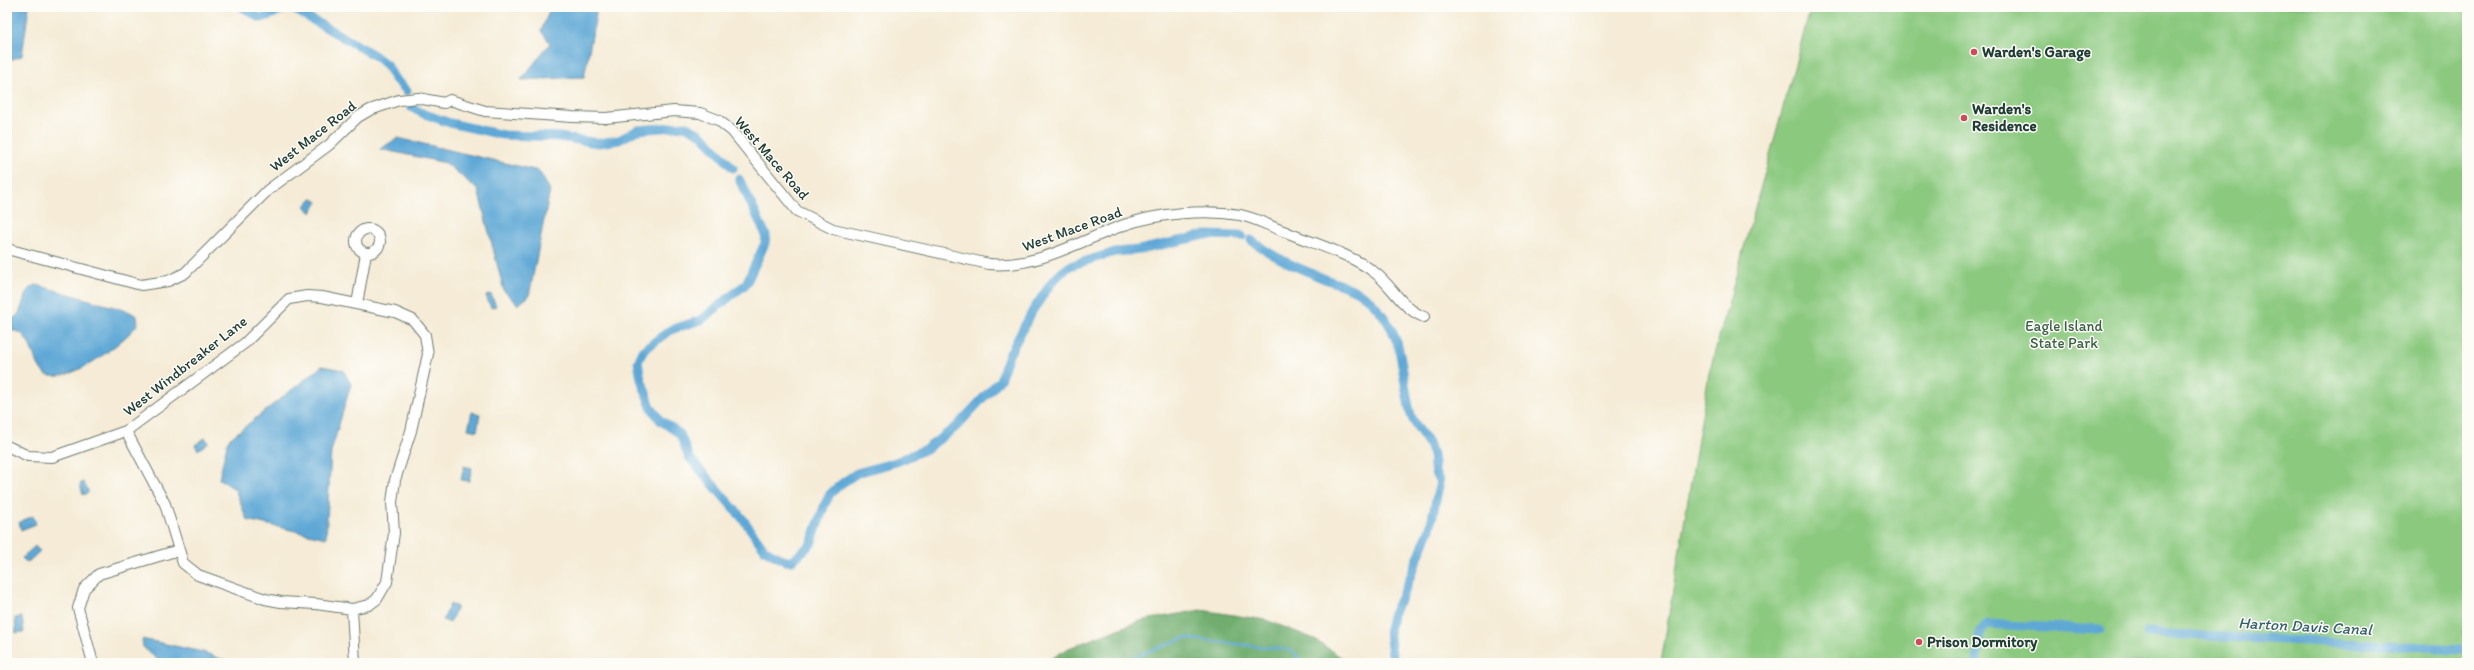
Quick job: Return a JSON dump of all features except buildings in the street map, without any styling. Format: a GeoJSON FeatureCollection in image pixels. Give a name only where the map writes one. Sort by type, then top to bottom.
{"type":"FeatureCollection","features":[{"type":"Feature","properties":{"kind":"street","name":"West Mace Road"},"geometry":{"type":"LineString","coordinates":[[7,249],[141,285],[168,281],[185,273],[268,190],[329,145],[358,117],[385,104],[418,98],[444,103],[450,100],[485,111],[572,117],[606,118],[674,111],[700,113],[718,120],[732,131],[797,211],[808,218],[833,229],[989,264],[1006,265],[1026,262],[1065,250],[1125,225],[1161,216],[1218,213],[1242,215],[1362,264],[1385,281],[1412,312],[1424,317]]}},
{"type":"Feature","properties":{"kind":"street"},"geometry":{"type":"LineString","coordinates":[[357,304],[366,253]]}},
{"type":"Feature","properties":{"kind":"street","name":"West Windbreaker Lane"},"geometry":{"type":"LineString","coordinates":[[7,446],[28,456],[52,457],[126,431],[245,343],[289,299],[307,296],[357,304],[405,315],[420,326],[425,335],[428,354],[411,431],[393,488],[394,533],[387,582],[383,591],[373,602],[352,609]]}},
{"type":"Feature","properties":{"kind":"street"},"geometry":{"type":"LineString","coordinates":[[126,431],[165,504],[183,563],[198,575],[265,599],[352,609],[355,663]]}},
{"type":"Feature","properties":{"kind":"street"},"geometry":{"type":"LineString","coordinates":[[92,663],[78,608],[84,589],[99,574],[179,550]]}},
{"type":"Feature","properties":{"kind":"street"},"geometry":{"type":"LineString","coordinates":[[2467,620],[2467,630]]}},
{"type":"Feature","properties":{"kind":"green space","name":"Eagle Island State Park"},"geometry":{"type":"Polygon","coordinates":[[[1811,7],[2467,7],[2467,663],[1661,663],[1709,373],[1811,7]]]}},
{"type":"Feature","properties":{"kind":"green space"},"geometry":{"type":"Polygon","coordinates":[[[1201,610],[1266,620],[1312,638],[1350,663],[1044,663],[1069,648],[1139,621],[1201,610]]]}},
{"type":"Feature","properties":{"kind":"water"},"geometry":{"type":"Polygon","coordinates":[[[7,7],[29,7],[22,56],[7,61],[7,7]]]}},
{"type":"Feature","properties":{"kind":"water"},"geometry":{"type":"Polygon","coordinates":[[[551,7],[595,7],[596,15],[584,77],[521,80],[550,43],[541,31],[551,7]]]}},
{"type":"Feature","properties":{"kind":"water"},"geometry":{"type":"Polygon","coordinates":[[[398,138],[539,171],[550,190],[529,296],[518,305],[504,291],[478,190],[446,163],[380,149],[398,138]]]}},
{"type":"Feature","properties":{"kind":"water"},"geometry":{"type":"Polygon","coordinates":[[[312,198],[318,202],[311,213],[305,206],[312,198]]]}},
{"type":"Feature","properties":{"kind":"water"},"geometry":{"type":"Polygon","coordinates":[[[37,285],[128,311],[137,316],[138,324],[122,341],[96,360],[82,368],[69,374],[57,376],[47,375],[42,371],[27,340],[22,334],[15,331],[7,332],[7,320],[14,318],[18,314],[27,291],[31,287],[37,285]]]}},
{"type":"Feature","properties":{"kind":"water"},"geometry":{"type":"Polygon","coordinates":[[[491,294],[496,306],[491,308],[486,296],[491,294]]]}},
{"type":"Feature","properties":{"kind":"water"},"geometry":{"type":"Polygon","coordinates":[[[322,366],[343,370],[351,384],[331,452],[326,538],[247,520],[235,489],[219,479],[228,440],[322,366]]]}},
{"type":"Feature","properties":{"kind":"water"},"geometry":{"type":"Polygon","coordinates":[[[472,412],[480,414],[477,431],[468,429],[472,412]]]}},
{"type":"Feature","properties":{"kind":"water"},"geometry":{"type":"Polygon","coordinates":[[[205,438],[209,442],[198,450],[195,445],[205,438]]]}},
{"type":"Feature","properties":{"kind":"water"},"geometry":{"type":"Polygon","coordinates":[[[464,466],[472,468],[469,481],[461,480],[464,466]]]}},
{"type":"Feature","properties":{"kind":"water"},"geometry":{"type":"Polygon","coordinates":[[[83,482],[88,490],[88,493],[83,495],[80,484],[83,482]]]}},
{"type":"Feature","properties":{"kind":"water"},"geometry":{"type":"Polygon","coordinates":[[[33,516],[36,524],[21,530],[19,522],[33,516]]]}},
{"type":"Feature","properties":{"kind":"water"},"geometry":{"type":"Polygon","coordinates":[[[35,546],[40,551],[27,563],[22,558],[35,546]]]}},
{"type":"Feature","properties":{"kind":"water"},"geometry":{"type":"Polygon","coordinates":[[[450,604],[457,607],[450,623],[443,620],[450,604]]]}},
{"type":"Feature","properties":{"kind":"water"},"geometry":{"type":"Polygon","coordinates":[[[22,617],[24,632],[16,633],[15,618],[22,617]]]}},
{"type":"Feature","properties":{"kind":"water"},"geometry":{"type":"Polygon","coordinates":[[[142,639],[203,652],[232,663],[161,663],[143,647],[142,639]]]}},
{"type":"Feature","properties":{"kind":"waterway"},"geometry":{"type":"LineString","coordinates":[[242,7],[260,18],[284,9],[292,8],[374,55],[387,65],[394,78],[407,91]]}},
{"type":"Feature","properties":{"kind":"waterway"},"geometry":{"type":"LineString","coordinates":[[411,107],[422,113],[450,123],[503,135],[559,137],[599,143],[619,140],[638,130],[685,126],[702,135],[733,168]]}},
{"type":"Feature","properties":{"kind":"waterway"},"geometry":{"type":"LineString","coordinates":[[739,179],[766,235],[765,243],[746,284],[701,320],[673,329],[662,336],[643,351],[638,362],[641,379],[651,407],[660,420],[680,434],[689,457],[743,519],[765,550],[785,561],[792,561],[811,544],[825,504],[830,494],[841,484],[857,473],[896,462],[926,449],[956,427],[1000,380],[1009,355],[1033,310],[1052,282],[1070,266],[1115,252],[1139,250],[1205,235],[1242,236]]}},
{"type":"Feature","properties":{"kind":"waterway"},"geometry":{"type":"LineString","coordinates":[[1251,240],[1275,256],[1293,265],[1348,287],[1367,297],[1384,316],[1392,329],[1397,343],[1411,415],[1430,447],[1433,456],[1434,470],[1439,480]]}},
{"type":"Feature","properties":{"kind":"waterway"},"geometry":{"type":"LineString","coordinates":[[1393,663],[1389,630],[1392,616],[1405,590],[1430,528],[1439,486]]}},
{"type":"Feature","properties":{"kind":"waterway","name":"Harton Davis Canal"},"geometry":{"type":"LineString","coordinates":[[1976,663],[1981,631],[1986,624],[2100,630]]}},
{"type":"Feature","properties":{"kind":"waterway","name":"Harton Davis Canal"},"geometry":{"type":"LineString","coordinates":[[2146,633],[2462,649]]}},
{"type":"Feature","properties":{"kind":"waterway"},"geometry":{"type":"LineString","coordinates":[[1118,663],[1184,638],[1290,650],[1305,663]]}},
{"type":"Feature","properties":{"kind":"place","name":"Warden's Garage"},"geometry":{"type":"Point","coordinates":[1974,52]}},
{"type":"Feature","properties":{"kind":"place","name":"Warden's Residence"},"geometry":{"type":"Point","coordinates":[1964,118]}},
{"type":"Feature","properties":{"kind":"place","name":"Prison Dormitory"},"geometry":{"type":"Point","coordinates":[1919,642]}}]}
